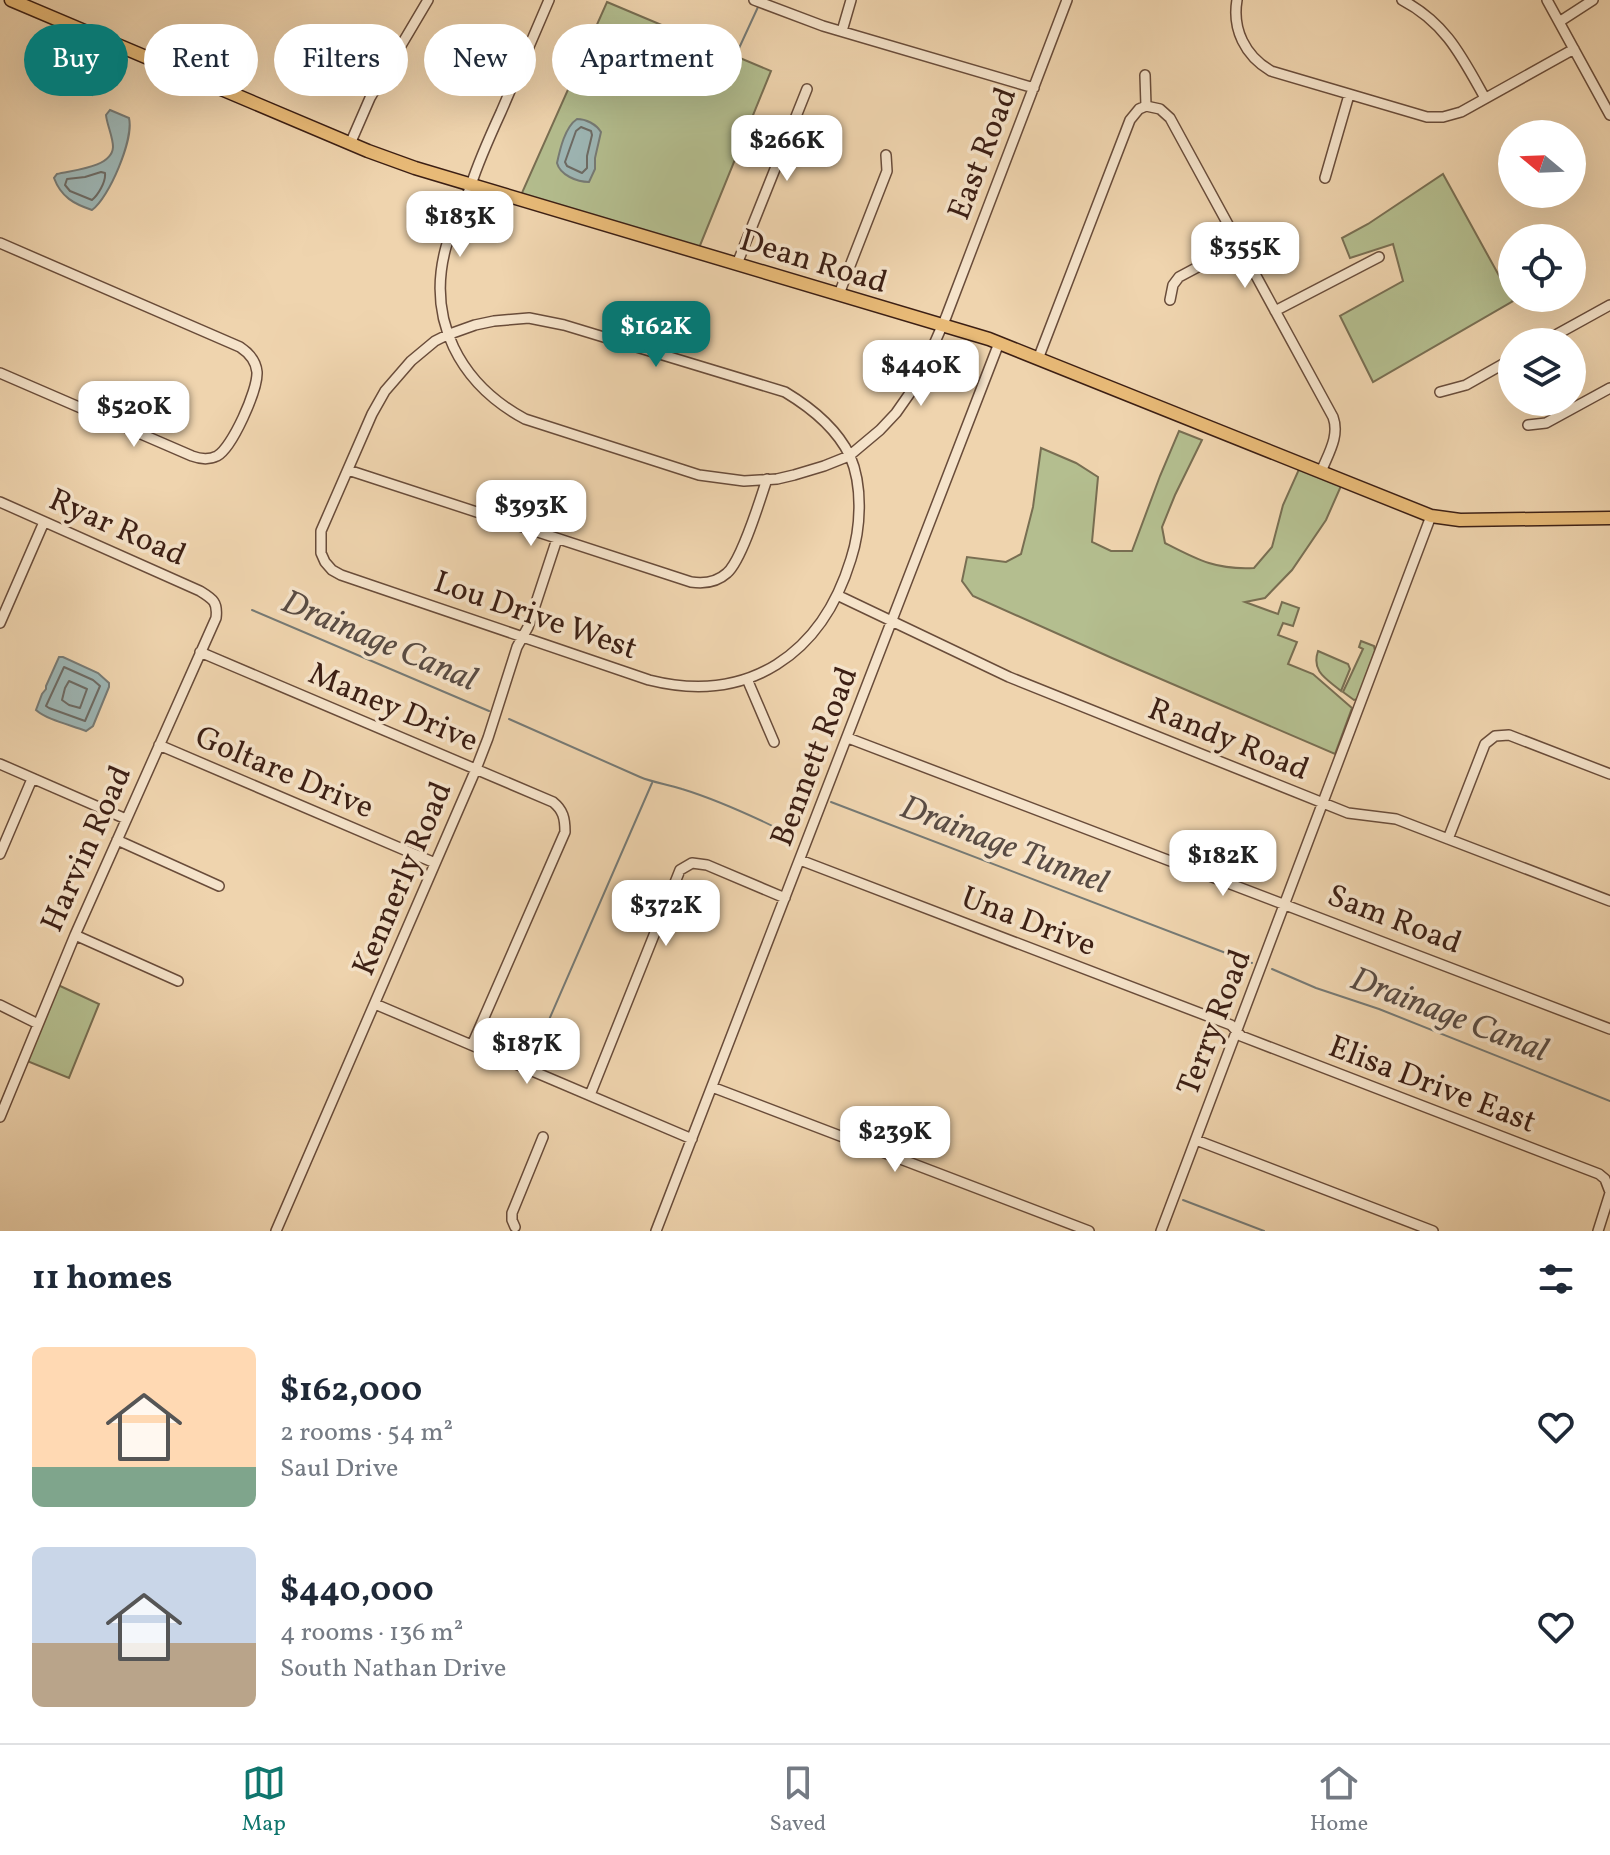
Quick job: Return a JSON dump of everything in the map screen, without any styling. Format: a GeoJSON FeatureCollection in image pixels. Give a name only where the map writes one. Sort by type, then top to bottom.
{"type":"FeatureCollection","features":[{"type":"Feature","properties":{"kind":"main road","name":"Dean Road"},"geometry":{"type":"LineString","coordinates":[[11,0],[350,144],[415,168],[999,343],[1431,516],[1460,520],[1610,518]]}},
{"type":"Feature","properties":{"kind":"street"},"geometry":{"type":"LineString","coordinates":[[350,144],[370,98],[428,0]]}},
{"type":"Feature","properties":{"kind":"street"},"geometry":{"type":"LineString","coordinates":[[549,0],[473,175],[444,258],[441,292],[447,335],[460,359],[479,384],[504,407],[525,419],[699,475],[744,481],[767,479],[777,479],[849,456],[841,442],[812,410],[785,392],[564,325],[529,318],[484,323],[458,330],[447,335],[435,341],[411,361],[385,391],[348,470],[702,583],[717,580],[730,570],[737,559],[767,479]]}},
{"type":"Feature","properties":{"kind":"street"},"geometry":{"type":"LineString","coordinates":[[754,0],[842,31],[1034,88]]}},
{"type":"Feature","properties":{"kind":"street"},"geometry":{"type":"LineString","coordinates":[[842,31],[851,0]]}},
{"type":"Feature","properties":{"kind":"street","name":"East Road"},"geometry":{"type":"LineString","coordinates":[[849,456],[880,430],[908,398],[927,364],[1067,0]]}},
{"type":"Feature","properties":{"kind":"street"},"geometry":{"type":"LineString","coordinates":[[1237,0],[1236,18],[1241,39],[1261,65],[1271,71],[1419,115],[1434,117],[1461,112],[1574,49]]}},
{"type":"Feature","properties":{"kind":"street"},"geometry":{"type":"LineString","coordinates":[[1402,0],[1429,17],[1451,39],[1485,98]]}},
{"type":"Feature","properties":{"kind":"street"},"geometry":{"type":"LineString","coordinates":[[1547,0],[1610,115]]}},
{"type":"Feature","properties":{"kind":"street"},"geometry":{"type":"LineString","coordinates":[[1559,22],[1593,0]]}},
{"type":"Feature","properties":{"kind":"street"},"geometry":{"type":"LineString","coordinates":[[1145,75],[1146,106]]}},
{"type":"Feature","properties":{"kind":"street"},"geometry":{"type":"LineString","coordinates":[[737,264],[807,89]]}},
{"type":"Feature","properties":{"kind":"street"},"geometry":{"type":"LineString","coordinates":[[1325,178],[1349,95]]}},
{"type":"Feature","properties":{"kind":"street"},"geometry":{"type":"LineString","coordinates":[[1038,359],[1130,120],[1146,106],[1160,109],[1166,113],[1336,423],[1335,436],[1321,472]]}},
{"type":"Feature","properties":{"kind":"street"},"geometry":{"type":"LineString","coordinates":[[839,294],[887,171],[886,155]]}},
{"type":"Feature","properties":{"kind":"street"},"geometry":{"type":"LineString","coordinates":[[0,243],[240,347],[256,365],[256,381],[224,451],[211,458],[199,458],[0,373]]}},
{"type":"Feature","properties":{"kind":"street"},"geometry":{"type":"LineString","coordinates":[[1170,300],[1173,285],[1179,277],[1239,245]]}},
{"type":"Feature","properties":{"kind":"street"},"geometry":{"type":"LineString","coordinates":[[1275,311],[1379,257]]}},
{"type":"Feature","properties":{"kind":"street"},"geometry":{"type":"LineString","coordinates":[[1568,328],[1610,305]]}},
{"type":"Feature","properties":{"kind":"street","name":"Bennett Road"},"geometry":{"type":"LineString","coordinates":[[656,1231],[999,343]]}},
{"type":"Feature","properties":{"kind":"street"},"geometry":{"type":"LineString","coordinates":[[1440,392],[1466,385],[1498,367]]}},
{"type":"Feature","properties":{"kind":"street"},"geometry":{"type":"LineString","coordinates":[[1528,425],[1546,423],[1610,388]]}},
{"type":"Feature","properties":{"kind":"street","name":"Lou Drive West"},"geometry":{"type":"LineString","coordinates":[[348,470],[321,531],[321,553],[332,570],[649,680],[700,687],[728,684],[768,670],[796,650],[823,620],[837,595],[855,547],[859,520],[857,488],[849,456]]}},
{"type":"Feature","properties":{"kind":"street","name":"Ryar Road"},"geometry":{"type":"LineString","coordinates":[[0,502],[200,591],[213,601]]}},
{"type":"Feature","properties":{"kind":"street","name":"Terry Road"},"geometry":{"type":"LineString","coordinates":[[1161,1231],[1431,516]]}},
{"type":"Feature","properties":{"kind":"street"},"geometry":{"type":"LineString","coordinates":[[1,617],[44,522]]}},
{"type":"Feature","properties":{"kind":"street","name":"Kennerly Road"},"geometry":{"type":"LineString","coordinates":[[276,1231],[476,769],[557,539]]}},
{"type":"Feature","properties":{"kind":"street","name":"Randy Road"},"geometry":{"type":"LineString","coordinates":[[837,595],[1009,677],[1323,803],[1356,815],[1396,819],[1610,901]]}},
{"type":"Feature","properties":{"kind":"street","name":"Harvin Road"},"geometry":{"type":"LineString","coordinates":[[0,1117],[75,935],[216,618],[217,608],[213,601]]}},
{"type":"Feature","properties":{"kind":"street","name":"Maney Drive"},"geometry":{"type":"LineString","coordinates":[[200,652],[553,802],[563,814],[565,832],[472,1045]]}},
{"type":"Feature","properties":{"kind":"street"},"geometry":{"type":"LineString","coordinates":[[747,679],[774,742]]}},
{"type":"Feature","properties":{"kind":"street"},"geometry":{"type":"LineString","coordinates":[[1448,839],[1492,731],[1610,774]]}},
{"type":"Feature","properties":{"kind":"street","name":"Sam Road"},"geometry":{"type":"LineString","coordinates":[[848,738],[1610,1029]]}},
{"type":"Feature","properties":{"kind":"street","name":"Goltare Drive"},"geometry":{"type":"LineString","coordinates":[[159,745],[435,863]]}},
{"type":"Feature","properties":{"kind":"street"},"geometry":{"type":"LineString","coordinates":[[0,764],[126,819]]}},
{"type":"Feature","properties":{"kind":"street"},"geometry":{"type":"LineString","coordinates":[[0,854],[32,779]]}},
{"type":"Feature","properties":{"kind":"street"},"geometry":{"type":"LineString","coordinates":[[117,840],[219,886]]}},
{"type":"Feature","properties":{"kind":"street","name":"Una Drive"},"geometry":{"type":"LineString","coordinates":[[800,860],[1231,1025],[1237,1032]]}},
{"type":"Feature","properties":{"kind":"street"},"geometry":{"type":"LineString","coordinates":[[590,1095],[680,870],[692,863],[707,865],[785,898]]}},
{"type":"Feature","properties":{"kind":"street"},"geometry":{"type":"LineString","coordinates":[[75,935],[178,981]]}},
{"type":"Feature","properties":{"kind":"street"},"geometry":{"type":"LineString","coordinates":[[375,1004],[692,1139]]}},
{"type":"Feature","properties":{"kind":"street"},"geometry":{"type":"LineString","coordinates":[[0,1005],[38,1024]]}},
{"type":"Feature","properties":{"kind":"street","name":"Elisa Drive East"},"geometry":{"type":"LineString","coordinates":[[1237,1032],[1599,1174],[1605,1179],[1609,1190]]}},
{"type":"Feature","properties":{"kind":"street"},"geometry":{"type":"LineString","coordinates":[[712,1087],[1089,1231]]}},
{"type":"Feature","properties":{"kind":"street"},"geometry":{"type":"LineString","coordinates":[[515,1227],[512,1213],[543,1137]]}},
{"type":"Feature","properties":{"kind":"street"},"geometry":{"type":"LineString","coordinates":[[1196,1140],[1433,1231]]}},
{"type":"Feature","properties":{"kind":"street"},"geometry":{"type":"LineString","coordinates":[[1598,1231],[1609,1190]]}},
{"type":"Feature","properties":{"kind":"green space"},"geometry":{"type":"Polygon","coordinates":[[[607,2],[659,24],[597,24],[607,2]]]}},
{"type":"Feature","properties":{"kind":"green space"},"geometry":{"type":"Polygon","coordinates":[[[742,59],[771,71],[699,248],[521,195],[565,96],[742,96],[742,59]]]}},
{"type":"Feature","properties":{"kind":"green space"},"geometry":{"type":"Polygon","coordinates":[[[1443,174],[1498,274],[1498,310],[1373,382],[1340,316],[1403,281],[1393,244],[1350,258],[1342,238],[1443,174]]]}},
{"type":"Feature","properties":{"kind":"green space"},"geometry":{"type":"Polygon","coordinates":[[[1179,431],[1202,440],[1162,527],[1165,543],[1208,563],[1254,568],[1272,547],[1283,505],[1300,467],[1341,486],[1326,520],[1292,570],[1265,598],[1245,602],[1278,614],[1282,602],[1299,608],[1293,626],[1283,623],[1278,635],[1297,642],[1288,664],[1313,674],[1352,708],[1335,754],[973,596],[962,581],[967,557],[1006,562],[1021,554],[1033,507],[1041,448],[1076,463],[1098,477],[1092,542],[1111,551],[1132,551],[1179,431]]]}},
{"type":"Feature","properties":{"kind":"green space"},"geometry":{"type":"Polygon","coordinates":[[[1361,641],[1374,646],[1375,651],[1358,699],[1354,700],[1343,692],[1363,649],[1359,647],[1361,641]]]}},
{"type":"Feature","properties":{"kind":"green space"},"geometry":{"type":"Polygon","coordinates":[[[1318,651],[1348,664],[1350,669],[1341,691],[1319,670],[1318,651]]]}},
{"type":"Feature","properties":{"kind":"green space"},"geometry":{"type":"Polygon","coordinates":[[[58,985],[99,1004],[69,1078],[27,1061],[58,985]]]}},
{"type":"Feature","properties":{"kind":"water"},"geometry":{"type":"Polygon","coordinates":[[[110,110],[129,118],[128,140],[106,194],[92,210],[69,199],[54,178],[57,174],[99,164],[111,154],[113,143],[106,115],[110,110]]]}},
{"type":"Feature","properties":{"kind":"water"},"geometry":{"type":"Polygon","coordinates":[[[577,119],[590,122],[601,132],[595,169],[589,182],[570,177],[557,163],[566,133],[577,119]]]}},
{"type":"Feature","properties":{"kind":"water"},"geometry":{"type":"Polygon","coordinates":[[[59,657],[98,673],[109,683],[93,726],[86,731],[36,710],[59,657]]]}},
{"type":"Feature","properties":{"kind":"waterway"},"geometry":{"type":"LineString","coordinates":[[742,42],[758,7]]}},
{"type":"Feature","properties":{"kind":"waterway","name":"Drainage Canal"},"geometry":{"type":"LineString","coordinates":[[252,610],[489,711]]}},
{"type":"Feature","properties":{"kind":"waterway","name":"Drainage Canal"},"geometry":{"type":"LineString","coordinates":[[509,719],[640,777],[711,799],[793,836]]}},
{"type":"Feature","properties":{"kind":"waterway","name":"Drainage Canal"},"geometry":{"type":"LineString","coordinates":[[535,1052],[652,783]]}},
{"type":"Feature","properties":{"kind":"waterway","name":"Drainage Tunnel"},"geometry":{"type":"LineString","coordinates":[[831,802],[1252,963]]}},
{"type":"Feature","properties":{"kind":"waterway","name":"Drainage Canal"},"geometry":{"type":"LineString","coordinates":[[1272,969],[1610,1101]]}},
{"type":"Feature","properties":{"kind":"waterway"},"geometry":{"type":"LineString","coordinates":[[1183,1200],[1264,1231]]}}]}
